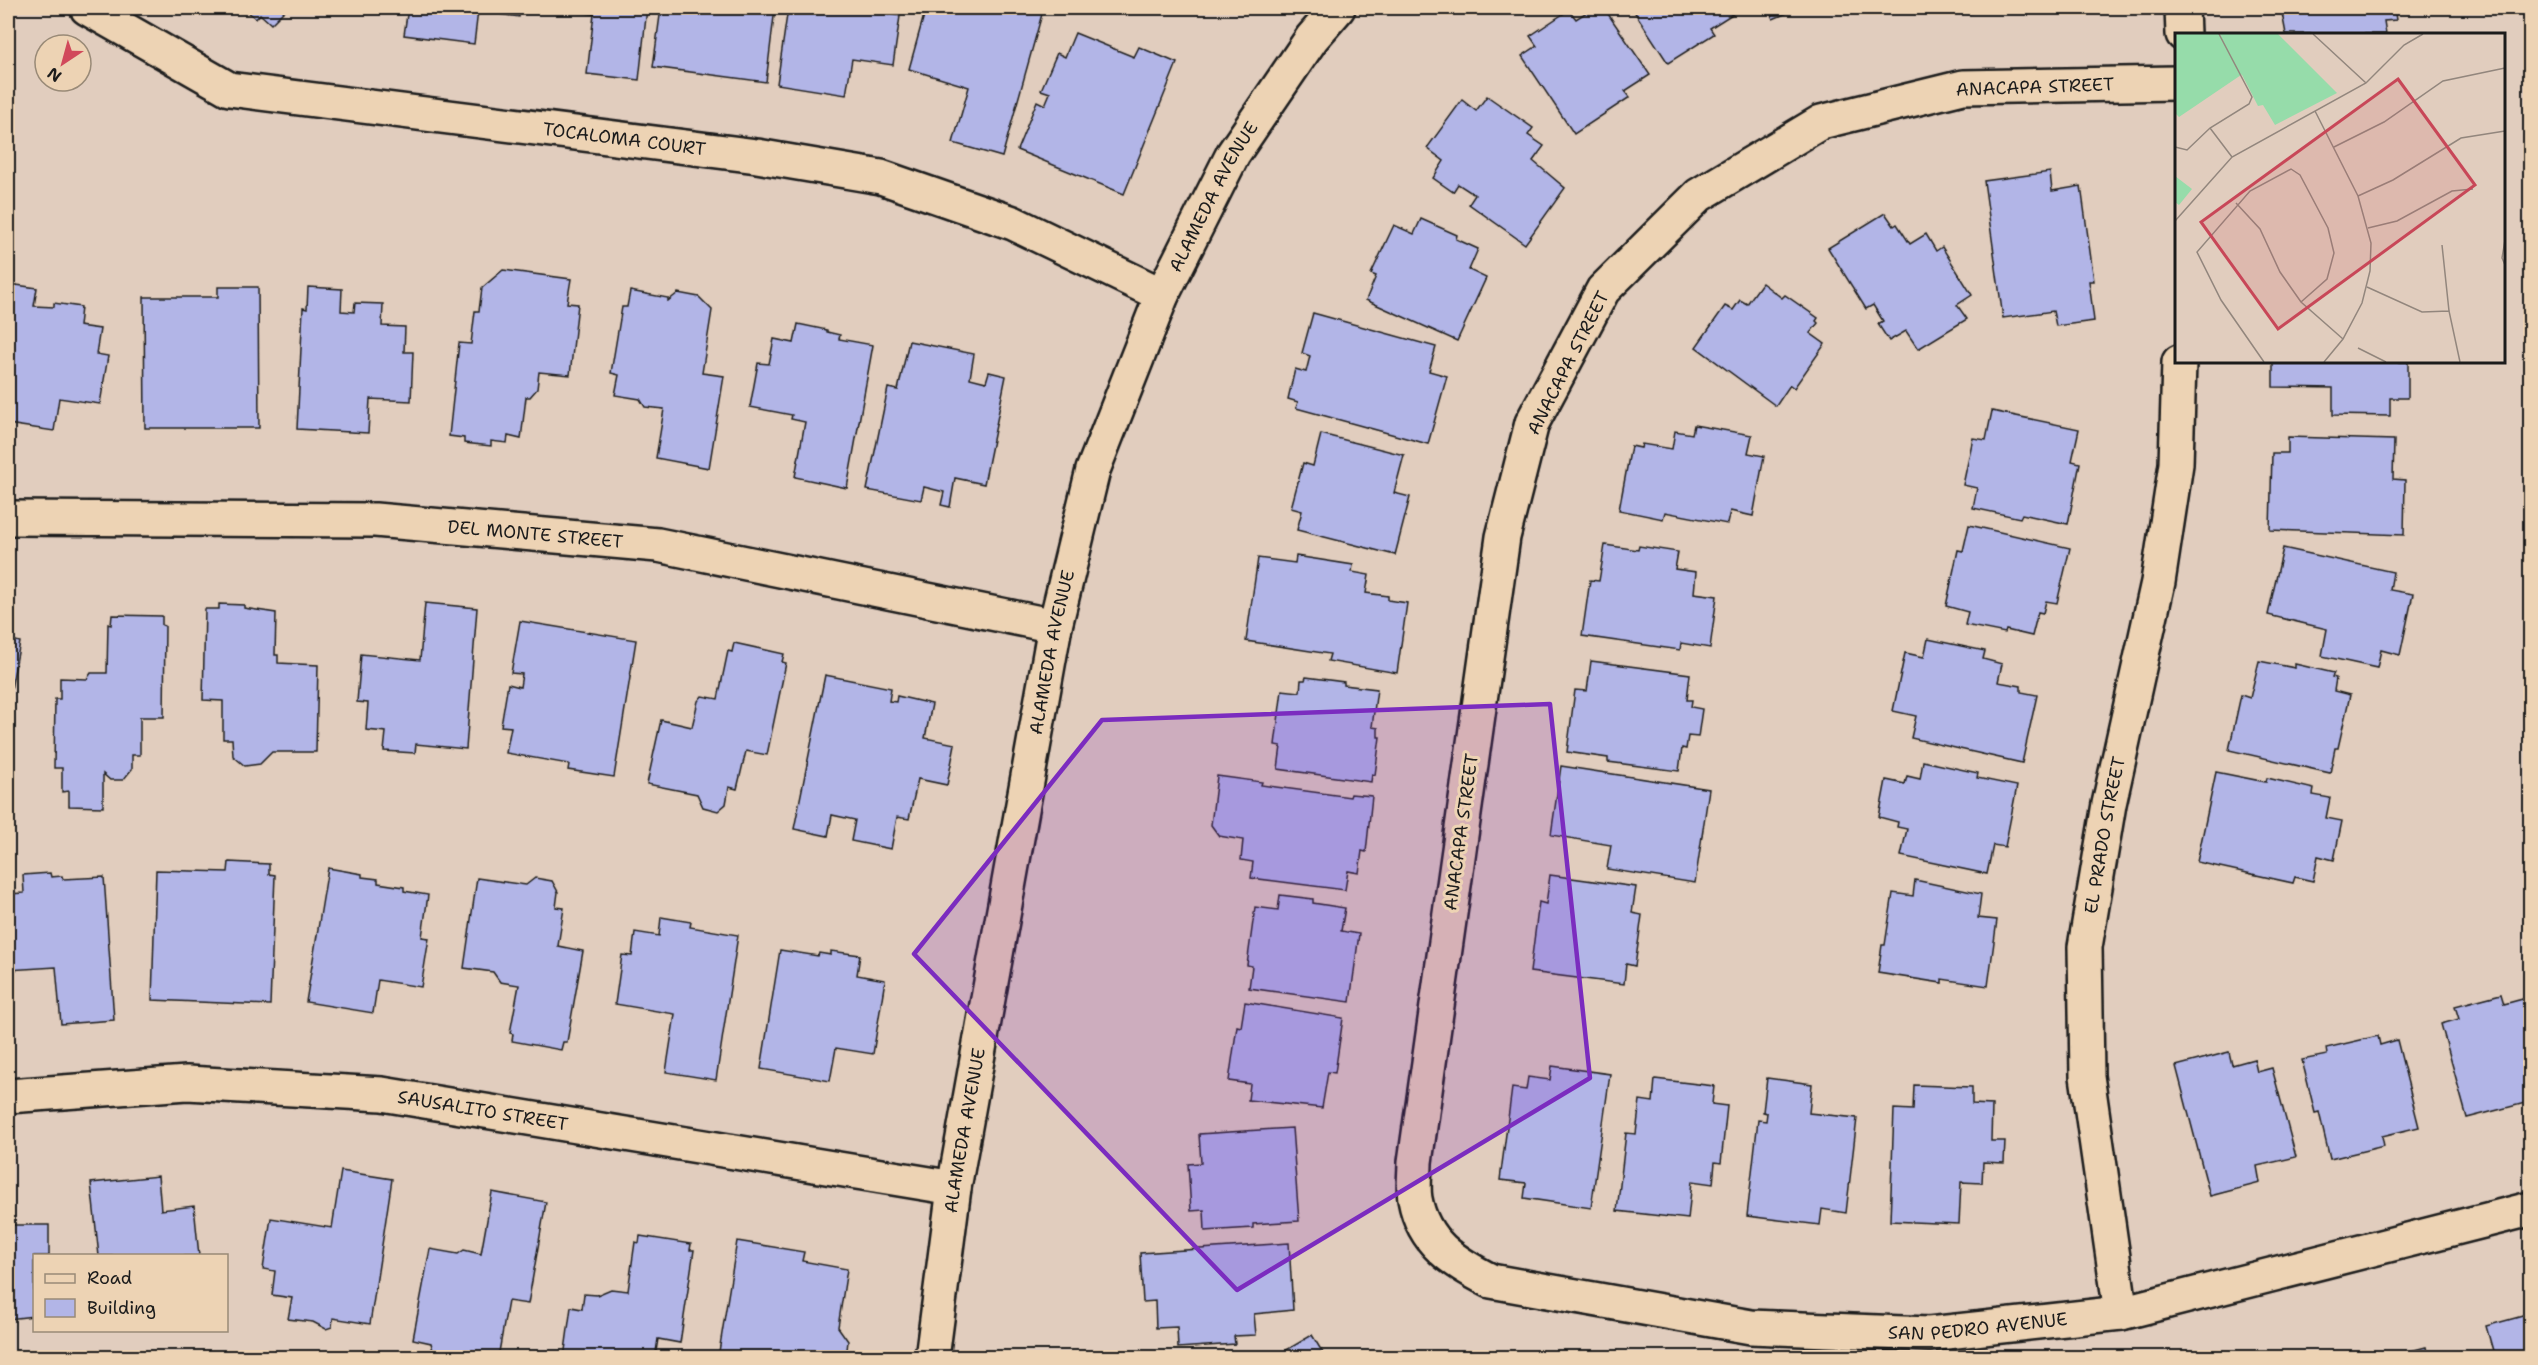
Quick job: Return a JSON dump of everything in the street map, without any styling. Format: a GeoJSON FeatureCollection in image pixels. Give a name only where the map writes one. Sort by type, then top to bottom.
{"type":"FeatureCollection","features":[{"type":"Feature","properties":{"kind":"street","name":"TOCALOMA COURT"},"geometry":{"type":"LineString","coordinates":[[87,8],[229,89],[757,156],[881,177],[1013,223],[1162,295]]}},
{"type":"Feature","properties":{"kind":"street","name":"ALAMEDA AVENUE"},"geometry":{"type":"LineString","coordinates":[[932,1358],[954,1188],[1055,626],[1093,470],[1162,295],[1233,154],[1312,38],[1338,8]]}},
{"type":"Feature","properties":{"kind":"street"},"geometry":{"type":"LineString","coordinates":[[2182,8],[2183,33]]}},
{"type":"Feature","properties":{"kind":"street","name":"ANACAPA STREET"},"geometry":{"type":"LineString","coordinates":[[1429,1238],[1415,1199],[1415,1162],[1503,537],[1532,423],[1603,290],[1699,195],[1821,122],[1963,87],[2175,83]]}},
{"type":"Feature","properties":{"kind":"street","name":"EL PRADO STREET"},"geometry":{"type":"LineString","coordinates":[[2121,1314],[2087,1076],[2085,947],[2109,804],[2158,582],[2176,464],[2179,363]]}},
{"type":"Feature","properties":{"kind":"street","name":"DEL MONTE STREET"},"geometry":{"type":"LineString","coordinates":[[8,518],[375,520],[658,545],[1055,626]]}},
{"type":"Feature","properties":{"kind":"street","name":"SAUSALITO STREET"},"geometry":{"type":"LineString","coordinates":[[8,1096],[187,1083],[382,1094],[954,1188]]}},
{"type":"Feature","properties":{"kind":"street","name":"SAN PEDRO AVENUE"},"geometry":{"type":"LineString","coordinates":[[1429,1238],[1457,1264],[1491,1281],[1750,1327],[1929,1334],[2121,1314],[2530,1209]]}},
{"type":"Feature","properties":{"kind":"highlighted area"},"geometry":{"type":"Polygon","coordinates":[[[1550,704],[1590,1078],[1237,1290],[914,954],[1102,720],[1550,704]]]}},
{"type":"Feature","properties":{"kind":"building"},"geometry":{"type":"Polygon","coordinates":[[[244,8],[287,8],[271,24],[260,14],[256,19],[244,8]]]}},
{"type":"Feature","properties":{"kind":"building"},"geometry":{"type":"Polygon","coordinates":[[[408,8],[520,8],[519,17],[478,11],[474,44],[404,35],[408,8]]]}},
{"type":"Feature","properties":{"kind":"building"},"geometry":{"type":"Polygon","coordinates":[[[535,8],[647,8],[639,80],[587,74],[594,14],[535,8]]]}},
{"type":"Feature","properties":{"kind":"building"},"geometry":{"type":"Polygon","coordinates":[[[661,8],[775,8],[766,82],[653,67],[661,8]]]}},
{"type":"Feature","properties":{"kind":"building"},"geometry":{"type":"Polygon","coordinates":[[[788,8],[890,8],[889,14],[900,16],[893,65],[852,59],[846,95],[777,84],[788,8]]]}},
{"type":"Feature","properties":{"kind":"building"},"geometry":{"type":"Polygon","coordinates":[[[926,8],[939,11],[940,8],[1022,8],[1042,14],[1002,157],[953,143],[969,87],[909,69],[926,8]]]}},
{"type":"Feature","properties":{"kind":"building"},"geometry":{"type":"Polygon","coordinates":[[[1593,8],[1604,8],[1650,75],[1625,91],[1630,97],[1574,134],[1522,56],[1537,46],[1530,36],[1569,10],[1576,19],[1593,8]]]}},
{"type":"Feature","properties":{"kind":"building"},"geometry":{"type":"Polygon","coordinates":[[[1632,8],[1742,8],[1710,28],[1714,34],[1668,63],[1632,8]]]}},
{"type":"Feature","properties":{"kind":"building"},"geometry":{"type":"Polygon","coordinates":[[[1768,8],[1799,8],[1773,19],[1768,8]]]}},
{"type":"Feature","properties":{"kind":"building"},"geometry":{"type":"Polygon","coordinates":[[[1965,8],[1991,8],[1967,14],[1965,8]]]}},
{"type":"Feature","properties":{"kind":"building"},"geometry":{"type":"Polygon","coordinates":[[[2281,8],[2394,8],[2396,20],[2384,21],[2386,33],[2286,33],[2281,8]]]}},
{"type":"Feature","properties":{"kind":"building"},"geometry":{"type":"Polygon","coordinates":[[[1075,33],[1134,57],[1139,47],[1177,63],[1124,194],[1017,150],[1037,101],[1045,105],[1050,93],[1041,90],[1057,53],[1065,57],[1075,33]]]}},
{"type":"Feature","properties":{"kind":"building"},"geometry":{"type":"Polygon","coordinates":[[[1487,96],[1533,128],[1528,135],[1544,146],[1533,161],[1565,188],[1525,244],[1469,204],[1475,195],[1458,184],[1453,192],[1433,178],[1444,161],[1427,148],[1462,100],[1476,111],[1487,96]]]}},
{"type":"Feature","properties":{"kind":"building"},"geometry":{"type":"Polygon","coordinates":[[[2050,172],[2052,191],[2081,186],[2094,281],[2089,281],[2094,321],[2056,326],[2053,311],[2003,318],[1984,181],[2050,172]]]}},
{"type":"Feature","properties":{"kind":"building"},"geometry":{"type":"Polygon","coordinates":[[[1885,213],[1894,226],[1897,224],[1910,244],[1926,234],[1936,251],[1942,247],[1972,295],[1957,305],[1967,319],[1918,349],[1906,331],[1889,341],[1878,324],[1883,321],[1873,305],[1866,309],[1828,248],[1885,213]]]}},
{"type":"Feature","properties":{"kind":"building"},"geometry":{"type":"Polygon","coordinates":[[[1421,219],[1457,235],[1456,239],[1478,249],[1469,270],[1486,278],[1457,341],[1366,300],[1376,276],[1371,274],[1394,225],[1414,234],[1421,219]]]}},
{"type":"Feature","properties":{"kind":"building"},"geometry":{"type":"Polygon","coordinates":[[[503,270],[571,279],[567,303],[578,304],[570,375],[539,372],[537,389],[530,397],[526,397],[521,439],[508,436],[507,443],[491,441],[491,446],[464,443],[464,438],[449,436],[459,343],[471,344],[475,311],[479,311],[482,288],[503,270]]]}},
{"type":"Feature","properties":{"kind":"building"},"geometry":{"type":"Polygon","coordinates":[[[1762,283],[1782,298],[1785,295],[1818,318],[1816,321],[1818,323],[1810,333],[1825,344],[1794,388],[1790,385],[1776,406],[1696,347],[1725,306],[1733,310],[1740,300],[1747,304],[1762,283]]]}},
{"type":"Feature","properties":{"kind":"building"},"geometry":{"type":"Polygon","coordinates":[[[9,284],[37,288],[34,306],[54,307],[54,303],[81,307],[79,326],[100,329],[96,354],[108,356],[100,404],[59,398],[54,431],[8,424],[9,284]]]}},
{"type":"Feature","properties":{"kind":"building"},"geometry":{"type":"Polygon","coordinates":[[[218,287],[258,287],[259,428],[145,428],[144,297],[218,297],[218,287]]]}},
{"type":"Feature","properties":{"kind":"building"},"geometry":{"type":"Polygon","coordinates":[[[308,287],[342,289],[341,311],[354,312],[355,303],[383,304],[382,326],[405,327],[404,352],[413,352],[411,401],[370,399],[368,433],[297,429],[303,308],[307,309],[308,287]]]}},
{"type":"Feature","properties":{"kind":"building"},"geometry":{"type":"Polygon","coordinates":[[[630,291],[668,298],[668,301],[678,293],[699,297],[712,310],[702,373],[724,376],[709,468],[656,458],[664,409],[645,407],[640,399],[615,395],[619,375],[611,373],[622,307],[627,307],[630,291]]]}},
{"type":"Feature","properties":{"kind":"building"},"geometry":{"type":"Polygon","coordinates":[[[1313,313],[1436,347],[1429,371],[1447,376],[1428,444],[1296,408],[1298,402],[1288,399],[1295,369],[1306,372],[1310,356],[1302,353],[1313,313]]]}},
{"type":"Feature","properties":{"kind":"building"},"geometry":{"type":"Polygon","coordinates":[[[798,324],[827,330],[827,332],[840,335],[839,339],[873,345],[847,488],[795,477],[805,422],[791,419],[792,415],[750,407],[758,363],[769,364],[774,339],[794,343],[798,324]]]}},
{"type":"Feature","properties":{"kind":"building"},"geometry":{"type":"Polygon","coordinates":[[[909,341],[974,354],[970,378],[986,382],[989,372],[1006,376],[984,484],[955,478],[950,507],[941,505],[944,492],[924,487],[921,500],[867,490],[888,388],[898,390],[909,341]]]}},
{"type":"Feature","properties":{"kind":"building"},"geometry":{"type":"Polygon","coordinates":[[[2273,363],[2408,363],[2408,398],[2390,398],[2390,416],[2333,415],[2333,388],[2273,387],[2273,363]]]}},
{"type":"Feature","properties":{"kind":"building"},"geometry":{"type":"Polygon","coordinates":[[[1992,411],[2079,429],[2072,461],[2080,463],[2068,524],[2022,514],[2020,518],[1973,508],[1977,488],[1963,485],[1973,438],[1986,440],[1992,411]]]}},
{"type":"Feature","properties":{"kind":"building"},"geometry":{"type":"Polygon","coordinates":[[[1694,425],[1752,435],[1748,453],[1764,456],[1753,516],[1730,511],[1727,524],[1665,512],[1663,519],[1619,510],[1631,446],[1641,448],[1642,444],[1672,449],[1675,431],[1692,434],[1694,425]]]}},
{"type":"Feature","properties":{"kind":"building"},"geometry":{"type":"Polygon","coordinates":[[[1321,434],[1404,455],[1394,493],[1410,497],[1395,555],[1297,530],[1302,511],[1291,508],[1303,463],[1313,466],[1321,434]]]}},
{"type":"Feature","properties":{"kind":"building"},"geometry":{"type":"Polygon","coordinates":[[[2288,437],[2394,440],[2393,479],[2405,480],[2404,535],[2270,530],[2272,453],[2288,453],[2288,437]]]}},
{"type":"Feature","properties":{"kind":"building"},"geometry":{"type":"Polygon","coordinates":[[[1969,525],[2070,548],[2057,603],[2046,601],[2043,613],[2038,612],[2032,636],[1965,625],[1968,612],[1946,606],[1958,550],[1963,551],[1969,525]]]}},
{"type":"Feature","properties":{"kind":"building"},"geometry":{"type":"Polygon","coordinates":[[[1605,545],[1638,550],[1639,546],[1678,552],[1675,569],[1696,572],[1694,593],[1717,596],[1710,648],[1681,643],[1680,650],[1582,636],[1590,580],[1599,581],[1605,545]]]}},
{"type":"Feature","properties":{"kind":"building"},"geometry":{"type":"Polygon","coordinates":[[[2283,548],[2393,572],[2390,590],[2413,594],[2400,655],[2381,650],[2377,668],[2322,656],[2327,629],[2268,615],[2283,548]]]}},
{"type":"Feature","properties":{"kind":"building"},"geometry":{"type":"Polygon","coordinates":[[[1296,556],[1353,565],[1352,572],[1369,575],[1366,593],[1388,596],[1388,600],[1407,603],[1397,673],[1328,661],[1330,654],[1246,641],[1258,558],[1295,563],[1296,556]]]}},
{"type":"Feature","properties":{"kind":"building"},"geometry":{"type":"Polygon","coordinates":[[[425,603],[477,608],[466,749],[416,744],[415,753],[384,751],[386,732],[366,730],[368,703],[357,702],[361,654],[420,660],[425,603]]]}},
{"type":"Feature","properties":{"kind":"building"},"geometry":{"type":"Polygon","coordinates":[[[219,604],[244,605],[244,608],[276,613],[275,655],[278,655],[278,663],[318,665],[316,752],[272,752],[260,764],[245,766],[233,756],[232,739],[223,739],[223,701],[203,700],[205,609],[219,609],[219,604]]]}},
{"type":"Feature","properties":{"kind":"building"},"geometry":{"type":"Polygon","coordinates":[[[112,615],[162,616],[162,625],[165,626],[164,717],[140,717],[140,755],[132,755],[132,769],[123,780],[110,780],[103,774],[103,807],[69,806],[69,791],[62,792],[62,768],[54,768],[55,699],[60,699],[60,678],[87,679],[91,673],[107,673],[108,624],[111,625],[112,615]]]}},
{"type":"Feature","properties":{"kind":"building"},"geometry":{"type":"Polygon","coordinates":[[[520,621],[636,640],[614,777],[568,770],[569,764],[506,753],[511,727],[501,726],[508,684],[520,687],[522,674],[511,673],[520,621]]]}},
{"type":"Feature","properties":{"kind":"building"},"geometry":{"type":"Polygon","coordinates":[[[8,639],[20,642],[8,705],[8,639]]]}},
{"type":"Feature","properties":{"kind":"building"},"geometry":{"type":"Polygon","coordinates":[[[1928,639],[1985,651],[1983,659],[2002,664],[1998,682],[2021,686],[2021,692],[2037,695],[2022,763],[1911,738],[1916,716],[1893,711],[1905,653],[1924,657],[1928,639]]]}},
{"type":"Feature","properties":{"kind":"building"},"geometry":{"type":"Polygon","coordinates":[[[734,643],[784,654],[782,662],[786,663],[767,755],[746,751],[737,789],[729,787],[726,804],[718,811],[703,807],[697,794],[647,784],[661,720],[692,727],[698,701],[702,696],[718,699],[728,651],[732,652],[734,643]]]}},
{"type":"Feature","properties":{"kind":"building"},"geometry":{"type":"Polygon","coordinates":[[[1591,661],[1690,674],[1687,700],[1692,700],[1691,707],[1702,709],[1698,737],[1688,736],[1686,749],[1682,748],[1679,771],[1608,762],[1608,758],[1567,752],[1575,690],[1587,691],[1591,661]]]}},
{"type":"Feature","properties":{"kind":"building"},"geometry":{"type":"Polygon","coordinates":[[[2259,661],[2295,668],[2295,664],[2334,673],[2332,677],[2336,678],[2334,691],[2350,695],[2330,773],[2229,750],[2241,695],[2250,698],[2259,661]]]}},
{"type":"Feature","properties":{"kind":"building"},"geometry":{"type":"Polygon","coordinates":[[[825,675],[891,688],[889,701],[896,702],[897,696],[932,704],[925,738],[955,744],[947,785],[918,779],[909,819],[897,817],[891,849],[851,841],[855,820],[832,815],[828,836],[794,829],[825,675]]]}},
{"type":"Feature","properties":{"kind":"building"},"geometry":{"type":"Polygon","coordinates":[[[1306,677],[1377,689],[1372,727],[1378,728],[1378,737],[1380,737],[1375,775],[1372,774],[1371,782],[1278,769],[1281,746],[1275,745],[1282,690],[1300,692],[1301,680],[1305,680],[1306,677]]]}},
{"type":"Feature","properties":{"kind":"building"},"geometry":{"type":"Polygon","coordinates":[[[1923,761],[1978,773],[1977,778],[2017,786],[2005,847],[1993,845],[1987,874],[1901,856],[1907,829],[1897,827],[1898,822],[1879,817],[1886,780],[1905,784],[1907,776],[1920,779],[1923,761]]]}},
{"type":"Feature","properties":{"kind":"building"},"geometry":{"type":"Polygon","coordinates":[[[1561,766],[1709,789],[1695,883],[1607,869],[1611,845],[1551,835],[1561,766]]]}},
{"type":"Feature","properties":{"kind":"building"},"geometry":{"type":"Polygon","coordinates":[[[2216,772],[2266,782],[2267,778],[2314,789],[2313,795],[2330,798],[2326,818],[2342,821],[2334,860],[2318,856],[2313,881],[2295,877],[2293,883],[2197,862],[2216,772]]]}},
{"type":"Feature","properties":{"kind":"building"},"geometry":{"type":"Polygon","coordinates":[[[1217,776],[1262,782],[1261,785],[1350,797],[1351,794],[1372,796],[1366,852],[1362,851],[1359,873],[1348,871],[1345,890],[1251,878],[1253,862],[1241,860],[1243,840],[1219,836],[1211,825],[1217,776]]]}},
{"type":"Feature","properties":{"kind":"building"},"geometry":{"type":"Polygon","coordinates":[[[229,862],[269,864],[269,874],[275,875],[270,1005],[152,1000],[156,870],[228,872],[229,862]]]}},
{"type":"Feature","properties":{"kind":"building"},"geometry":{"type":"Polygon","coordinates":[[[328,868],[362,874],[362,877],[378,879],[378,883],[404,887],[404,891],[428,895],[422,937],[429,938],[421,987],[378,980],[373,1013],[306,1002],[328,868]]]}},
{"type":"Feature","properties":{"kind":"building"},"geometry":{"type":"Polygon","coordinates":[[[50,873],[51,877],[62,876],[63,879],[104,877],[114,1020],[61,1024],[56,967],[8,970],[8,894],[24,893],[23,875],[50,873]]]}},
{"type":"Feature","properties":{"kind":"building"},"geometry":{"type":"Polygon","coordinates":[[[1550,875],[1636,887],[1632,913],[1642,915],[1635,966],[1626,964],[1624,984],[1530,972],[1539,902],[1546,904],[1550,875]]]}},
{"type":"Feature","properties":{"kind":"building"},"geometry":{"type":"Polygon","coordinates":[[[477,878],[526,885],[535,878],[552,881],[558,892],[556,907],[564,908],[558,946],[583,951],[567,1042],[563,1042],[561,1050],[512,1041],[513,1034],[510,1033],[519,985],[500,982],[493,972],[464,968],[477,878]]]}},
{"type":"Feature","properties":{"kind":"building"},"geometry":{"type":"Polygon","coordinates":[[[1915,880],[1981,894],[1978,918],[1997,920],[1988,986],[1942,979],[1942,983],[1878,973],[1893,893],[1913,896],[1915,880]]]}},
{"type":"Feature","properties":{"kind":"building"},"geometry":{"type":"Polygon","coordinates":[[[1280,895],[1313,899],[1313,903],[1345,908],[1341,931],[1359,934],[1350,1002],[1249,988],[1252,966],[1247,965],[1255,907],[1278,910],[1280,895]]]}},
{"type":"Feature","properties":{"kind":"building"},"geometry":{"type":"Polygon","coordinates":[[[661,917],[691,922],[690,927],[738,935],[716,1080],[666,1072],[675,1014],[615,1004],[622,955],[632,956],[635,932],[659,936],[661,917]]]}},
{"type":"Feature","properties":{"kind":"building"},"geometry":{"type":"Polygon","coordinates":[[[780,950],[818,956],[819,953],[831,955],[831,951],[860,955],[857,975],[885,980],[873,1054],[836,1048],[830,1081],[761,1069],[780,950]]]}},
{"type":"Feature","properties":{"kind":"building"},"geometry":{"type":"Polygon","coordinates":[[[2501,994],[2504,1004],[2530,997],[2530,1085],[2525,1086],[2529,1102],[2467,1118],[2441,1024],[2459,1019],[2455,1006],[2501,994]]]}},
{"type":"Feature","properties":{"kind":"building"},"geometry":{"type":"Polygon","coordinates":[[[1245,1002],[1343,1018],[1335,1073],[1328,1072],[1322,1108],[1248,1100],[1250,1084],[1229,1081],[1237,1026],[1241,1027],[1245,1002]]]}},
{"type":"Feature","properties":{"kind":"building"},"geometry":{"type":"Polygon","coordinates":[[[2378,1036],[2380,1045],[2397,1040],[2419,1127],[2382,1136],[2384,1146],[2330,1159],[2319,1112],[2315,1113],[2302,1060],[2327,1055],[2326,1048],[2378,1036]]]}},
{"type":"Feature","properties":{"kind":"building"},"geometry":{"type":"Polygon","coordinates":[[[2229,1052],[2232,1065],[2254,1059],[2257,1072],[2272,1068],[2296,1157],[2257,1166],[2260,1183],[2210,1196],[2176,1066],[2229,1052]]]}},
{"type":"Feature","properties":{"kind":"building"},"geometry":{"type":"Polygon","coordinates":[[[1552,1066],[1610,1074],[1591,1208],[1524,1198],[1526,1183],[1500,1180],[1512,1088],[1526,1090],[1528,1077],[1550,1080],[1552,1066]]]}},
{"type":"Feature","properties":{"kind":"building"},"geometry":{"type":"Polygon","coordinates":[[[1767,1078],[1812,1084],[1809,1113],[1857,1118],[1846,1213],[1822,1209],[1820,1225],[1747,1216],[1758,1120],[1766,1121],[1767,1113],[1763,1112],[1767,1078]]]}},
{"type":"Feature","properties":{"kind":"building"},"geometry":{"type":"Polygon","coordinates":[[[1655,1079],[1714,1086],[1712,1104],[1727,1106],[1721,1163],[1715,1162],[1713,1184],[1692,1181],[1688,1219],[1617,1211],[1626,1133],[1636,1134],[1640,1100],[1653,1102],[1655,1079]]]}},
{"type":"Feature","properties":{"kind":"building"},"geometry":{"type":"Polygon","coordinates":[[[1914,1085],[1972,1087],[1972,1104],[1992,1105],[1991,1141],[2005,1141],[2004,1163],[1983,1162],[1982,1183],[1961,1182],[1959,1224],[1890,1221],[1894,1109],[1913,1110],[1914,1085]]]}},
{"type":"Feature","properties":{"kind":"building"},"geometry":{"type":"Polygon","coordinates":[[[1292,1128],[1299,1221],[1253,1224],[1253,1228],[1205,1231],[1204,1210],[1191,1211],[1188,1164],[1201,1163],[1199,1134],[1292,1128]]]}},
{"type":"Feature","properties":{"kind":"building"},"geometry":{"type":"Polygon","coordinates":[[[341,1171],[392,1179],[370,1324],[333,1318],[332,1327],[326,1329],[313,1322],[288,1319],[292,1298],[272,1295],[275,1271],[263,1269],[271,1218],[332,1228],[341,1171]]]}},
{"type":"Feature","properties":{"kind":"building"},"geometry":{"type":"Polygon","coordinates":[[[158,1176],[161,1210],[194,1206],[199,1254],[99,1254],[91,1183],[158,1176]]]}},
{"type":"Feature","properties":{"kind":"building"},"geometry":{"type":"Polygon","coordinates":[[[492,1192],[546,1202],[528,1304],[508,1301],[498,1358],[435,1358],[431,1343],[413,1339],[430,1249],[458,1254],[464,1250],[481,1254],[492,1192]]]}},
{"type":"Feature","properties":{"kind":"building"},"geometry":{"type":"Polygon","coordinates":[[[8,1225],[49,1225],[49,1254],[33,1254],[33,1316],[8,1319],[8,1225]]]}},
{"type":"Feature","properties":{"kind":"building"},"geometry":{"type":"Polygon","coordinates":[[[640,1236],[691,1244],[690,1250],[694,1250],[680,1343],[658,1339],[655,1358],[564,1358],[571,1307],[582,1309],[584,1294],[597,1295],[611,1289],[628,1291],[635,1242],[639,1243],[640,1236]]]}},
{"type":"Feature","properties":{"kind":"building"},"geometry":{"type":"Polygon","coordinates":[[[737,1241],[804,1252],[802,1261],[847,1269],[838,1327],[848,1341],[846,1358],[718,1358],[737,1241]]]}},
{"type":"Feature","properties":{"kind":"building"},"geometry":{"type":"Polygon","coordinates":[[[1289,1243],[1293,1310],[1254,1314],[1256,1335],[1234,1336],[1235,1344],[1178,1348],[1177,1327],[1156,1328],[1155,1301],[1143,1302],[1140,1253],[1289,1243]]]}},
{"type":"Feature","properties":{"kind":"building"},"geometry":{"type":"Polygon","coordinates":[[[2530,1314],[2530,1358],[2495,1358],[2486,1326],[2530,1314]]]}},
{"type":"Feature","properties":{"kind":"building"},"geometry":{"type":"Polygon","coordinates":[[[1312,1335],[1326,1358],[1273,1358],[1312,1335]]]}},
{"type":"Feature","properties":{"kind":"building"},"geometry":{"type":"Polygon","coordinates":[[[2426,1347],[2429,1358],[2384,1358],[2426,1347]]]}}]}
